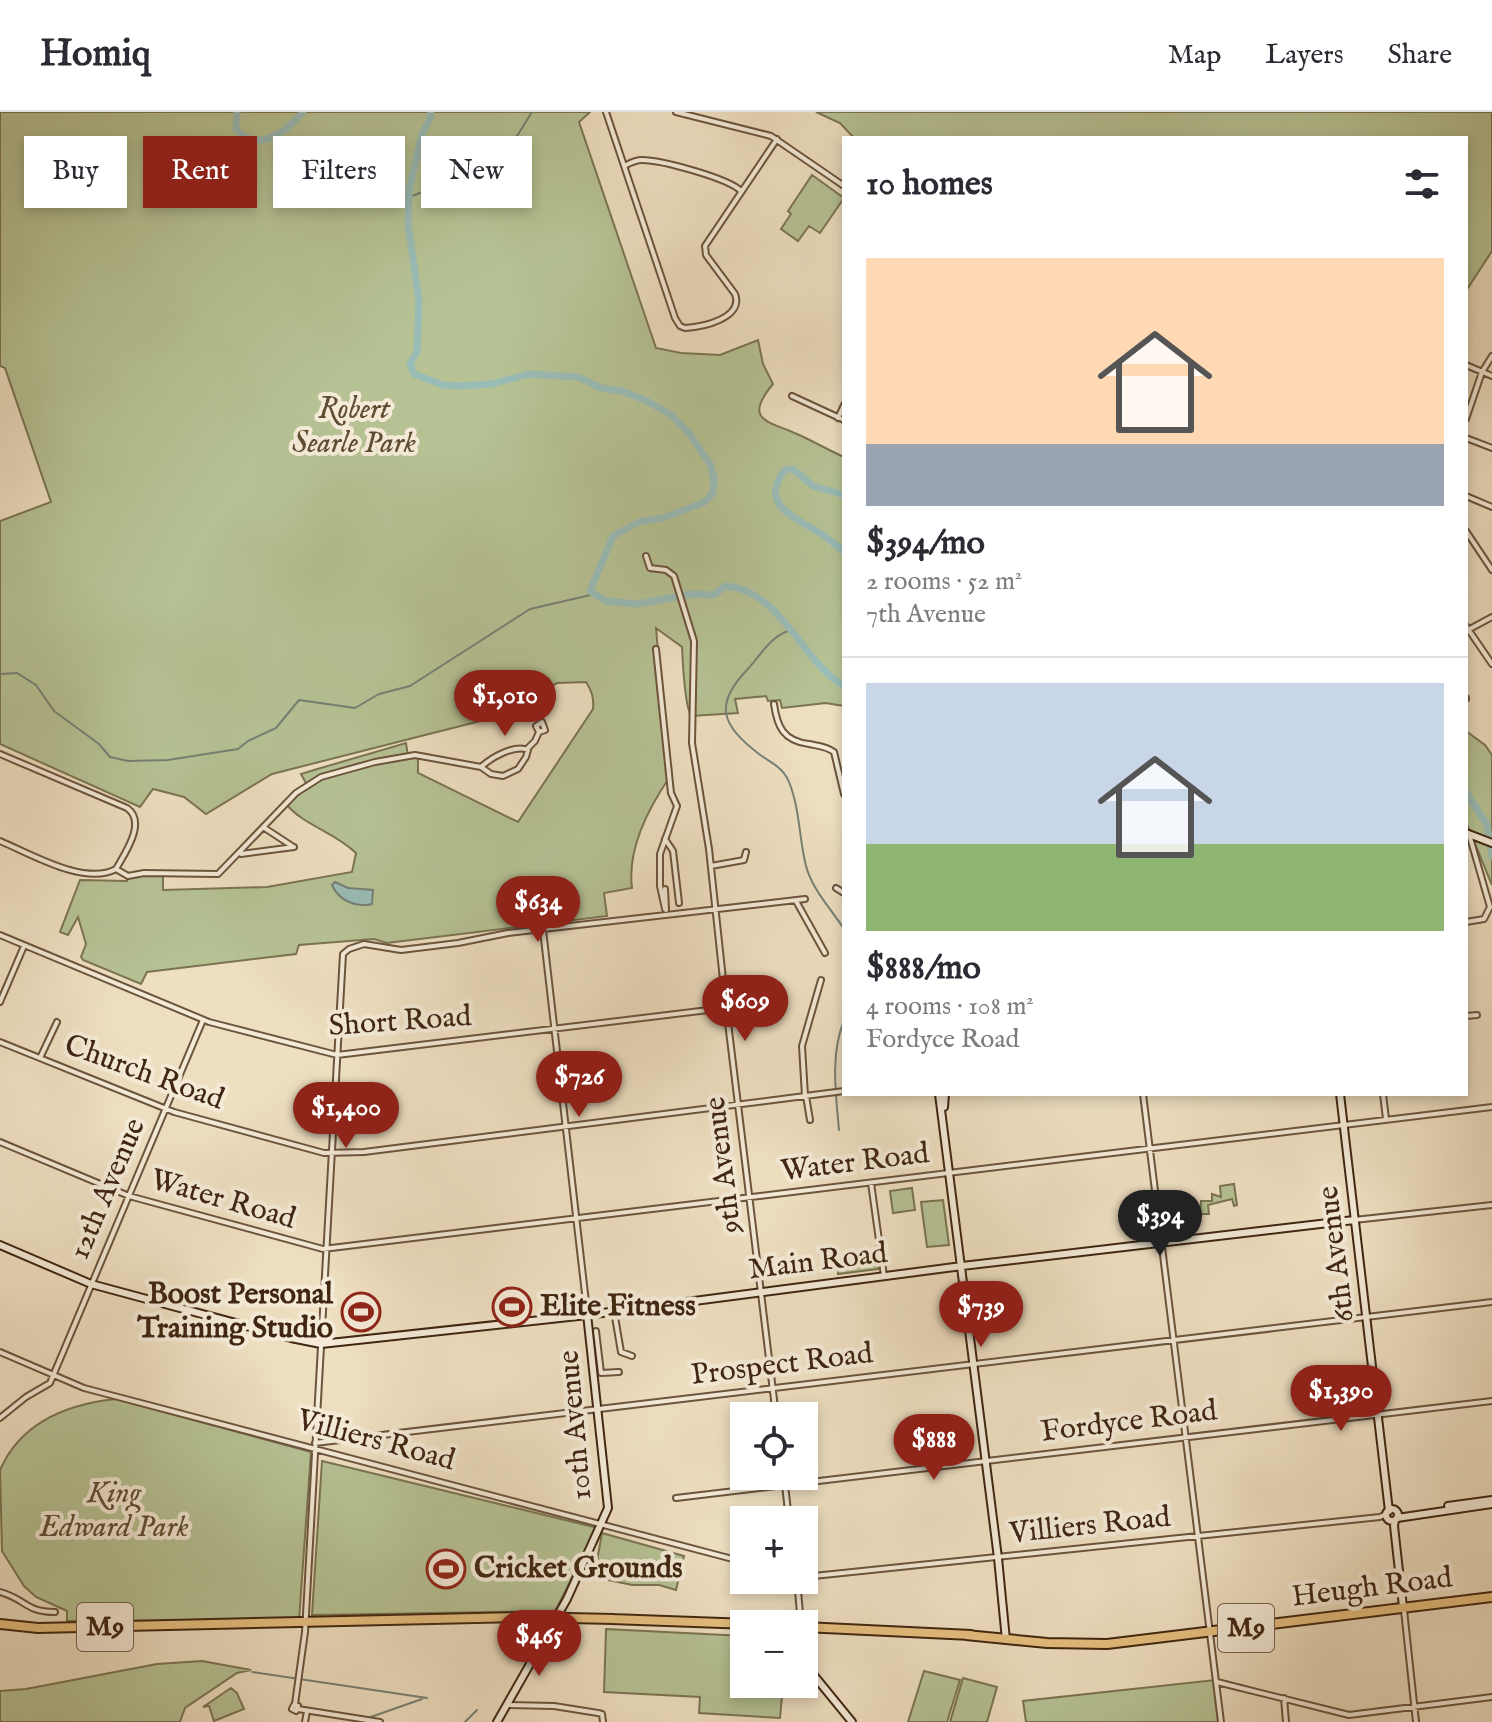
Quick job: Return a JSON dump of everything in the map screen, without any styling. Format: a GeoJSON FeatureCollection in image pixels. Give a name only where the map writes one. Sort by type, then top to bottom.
{"type":"FeatureCollection","features":[{"type":"Feature","properties":{"kind":"main road"},"geometry":{"type":"LineString","coordinates":[[1468,832],[1492,841]]}},
{"type":"Feature","properties":{"kind":"main road"},"geometry":{"type":"LineString","coordinates":[[942,1096],[1006,1638]]}},
{"type":"Feature","properties":{"kind":"main road","name":"6th Avenue"},"geometry":{"type":"LineString","coordinates":[[1340,1096],[1403,1607]]}},
{"type":"Feature","properties":{"kind":"main road","name":"Main Road"},"geometry":{"type":"LineString","coordinates":[[0,1245],[91,1284],[276,1335],[321,1344],[1354,1220]]}},
{"type":"Feature","properties":{"kind":"main road","name":"Main Road"},"geometry":{"type":"LineString","coordinates":[[587,1313],[626,1308]]}},
{"type":"Feature","properties":{"kind":"main road","name":"10th Avenue"},"geometry":{"type":"LineString","coordinates":[[497,1722],[556,1618],[607,1512],[598,1373],[587,1313]]}},
{"type":"Feature","properties":{"kind":"main road","name":"Villiers Road"},"geometry":{"type":"LineString","coordinates":[[1391,1515],[1492,1502]]}},
{"type":"Feature","properties":{"kind":"main road","name":"Heugh Road"},"geometry":{"type":"LineString","coordinates":[[818,1627],[1116,1643],[1492,1597]]}},
{"type":"Feature","properties":{"kind":"main road","name":"M9"},"geometry":{"type":"LineString","coordinates":[[499,1618],[556,1618]]}},
{"type":"Feature","properties":{"kind":"main road","name":"M9"},"geometry":{"type":"LineString","coordinates":[[0,1624],[35,1628],[499,1618],[730,1623]]}},
{"type":"Feature","properties":{"kind":"main road"},"geometry":{"type":"LineString","coordinates":[[541,1620],[549,1631]]}},
{"type":"Feature","properties":{"kind":"main road"},"geometry":{"type":"LineString","coordinates":[[819,1682],[852,1722]]}},
{"type":"Feature","properties":{"kind":"street"},"geometry":{"type":"LineString","coordinates":[[606,112],[675,318],[685,328],[729,315],[736,308],[737,298],[706,255],[705,249],[709,238],[777,139]]}},
{"type":"Feature","properties":{"kind":"street"},"geometry":{"type":"LineString","coordinates":[[676,112],[777,139],[842,185]]}},
{"type":"Feature","properties":{"kind":"street"},"geometry":{"type":"LineString","coordinates":[[624,166],[639,160],[662,164],[724,180],[741,191]]}},
{"type":"Feature","properties":{"kind":"street"},"geometry":{"type":"LineString","coordinates":[[1468,413],[1482,372],[1492,356]]}},
{"type":"Feature","properties":{"kind":"street"},"geometry":{"type":"LineString","coordinates":[[1468,366],[1492,376]]}},
{"type":"Feature","properties":{"kind":"street"},"geometry":{"type":"LineString","coordinates":[[792,396],[841,419]]}},
{"type":"Feature","properties":{"kind":"street"},"geometry":{"type":"LineString","coordinates":[[1468,439],[1492,448]]}},
{"type":"Feature","properties":{"kind":"street"},"geometry":{"type":"LineString","coordinates":[[1468,497],[1492,507]]}},
{"type":"Feature","properties":{"kind":"street"},"geometry":{"type":"LineString","coordinates":[[1468,534],[1492,570]]}},
{"type":"Feature","properties":{"kind":"street","name":"9th Avenue"},"geometry":{"type":"LineString","coordinates":[[646,556],[652,569],[672,573],[692,628],[696,671],[691,730],[711,866],[774,1402]]}},
{"type":"Feature","properties":{"kind":"street"},"geometry":{"type":"LineString","coordinates":[[1485,560],[1492,557]]}},
{"type":"Feature","properties":{"kind":"street"},"geometry":{"type":"LineString","coordinates":[[1468,629],[1492,617]]}},
{"type":"Feature","properties":{"kind":"street"},"geometry":{"type":"LineString","coordinates":[[1468,630],[1492,664]]}},
{"type":"Feature","properties":{"kind":"street"},"geometry":{"type":"LineString","coordinates":[[656,649],[671,793],[677,806],[660,854],[666,915]]}},
{"type":"Feature","properties":{"kind":"street"},"geometry":{"type":"LineString","coordinates":[[774,704],[780,730],[800,743],[832,750],[841,775]]}},
{"type":"Feature","properties":{"kind":"street"},"geometry":{"type":"LineString","coordinates":[[116,869],[128,876],[144,873],[217,874],[304,787],[340,771],[415,755],[481,767],[496,776],[511,774],[523,764],[527,749],[539,732]]}},
{"type":"Feature","properties":{"kind":"street"},"geometry":{"type":"LineString","coordinates":[[481,767],[519,748],[527,749]]}},
{"type":"Feature","properties":{"kind":"street"},"geometry":{"type":"LineString","coordinates":[[0,754],[131,810],[136,825],[116,869],[102,875],[73,871],[0,841]]}},
{"type":"Feature","properties":{"kind":"street"},"geometry":{"type":"LineString","coordinates":[[238,854],[294,847],[263,827]]}},
{"type":"Feature","properties":{"kind":"street"},"geometry":{"type":"LineString","coordinates":[[1468,832],[1489,905],[1489,914],[1484,919],[1468,922]]}},
{"type":"Feature","properties":{"kind":"street"},"geometry":{"type":"LineString","coordinates":[[665,839],[673,851],[679,903]]}},
{"type":"Feature","properties":{"kind":"street"},"geometry":{"type":"LineString","coordinates":[[711,866],[744,860],[746,852]]}},
{"type":"Feature","properties":{"kind":"street"},"geometry":{"type":"LineString","coordinates":[[662,888],[673,889],[678,884]]}},
{"type":"Feature","properties":{"kind":"street"},"geometry":{"type":"LineString","coordinates":[[836,888],[842,892]]}},
{"type":"Feature","properties":{"kind":"street"},"geometry":{"type":"LineString","coordinates":[[380,1722],[296,1707],[305,1624],[342,958],[346,951],[368,944],[401,950],[805,899]]}},
{"type":"Feature","properties":{"kind":"street"},"geometry":{"type":"LineString","coordinates":[[796,901],[825,953]]}},
{"type":"Feature","properties":{"kind":"street","name":"10th Avenue"},"geometry":{"type":"LineString","coordinates":[[543,930],[587,1313]]}},
{"type":"Feature","properties":{"kind":"street","name":"Short Road"},"geometry":{"type":"LineString","coordinates":[[0,935],[203,1020],[337,1055],[726,1007]]}},
{"type":"Feature","properties":{"kind":"street"},"geometry":{"type":"LineString","coordinates":[[0,1002],[24,946]]}},
{"type":"Feature","properties":{"kind":"street"},"geometry":{"type":"LineString","coordinates":[[810,1120],[802,1046],[821,980]]}},
{"type":"Feature","properties":{"kind":"street"},"geometry":{"type":"LineString","coordinates":[[1468,1016],[1477,1015]]}},
{"type":"Feature","properties":{"kind":"street","name":"12th Avenue"},"geometry":{"type":"LineString","coordinates":[[53,1375],[203,1020]]}},
{"type":"Feature","properties":{"kind":"street"},"geometry":{"type":"LineString","coordinates":[[40,1058],[57,1022]]}},
{"type":"Feature","properties":{"kind":"street","name":"Church Road"},"geometry":{"type":"LineString","coordinates":[[0,1042],[166,1109],[332,1154],[842,1091]]}},
{"type":"Feature","properties":{"kind":"street"},"geometry":{"type":"LineString","coordinates":[[1143,1096],[1221,1722]]}},
{"type":"Feature","properties":{"kind":"street"},"geometry":{"type":"LineString","coordinates":[[1383,1096],[1386,1120]]}},
{"type":"Feature","properties":{"kind":"street","name":"Water Road"},"geometry":{"type":"LineString","coordinates":[[0,1142],[129,1196],[326,1249],[1492,1107]]}},
{"type":"Feature","properties":{"kind":"street"},"geometry":{"type":"LineString","coordinates":[[871,1183],[884,1276]]}},
{"type":"Feature","properties":{"kind":"street","name":"Main Road"},"geometry":{"type":"LineString","coordinates":[[1354,1220],[1492,1205]]}},
{"type":"Feature","properties":{"kind":"street","name":"Prospect Road"},"geometry":{"type":"LineString","coordinates":[[315,1445],[1492,1302]]}},
{"type":"Feature","properties":{"kind":"street"},"geometry":{"type":"LineString","coordinates":[[614,1311],[621,1352],[632,1356]]}},
{"type":"Feature","properties":{"kind":"street"},"geometry":{"type":"LineString","coordinates":[[596,1331],[598,1373],[619,1372]]}},
{"type":"Feature","properties":{"kind":"street","name":"Villiers Road"},"geometry":{"type":"LineString","coordinates":[[0,1352],[84,1388],[315,1445],[730,1558]]}},
{"type":"Feature","properties":{"kind":"street"},"geometry":{"type":"LineString","coordinates":[[0,1418],[26,1397],[49,1384],[53,1375]]}},
{"type":"Feature","properties":{"kind":"street","name":"Fordyce Road"},"geometry":{"type":"LineString","coordinates":[[818,1480],[1492,1401]]}},
{"type":"Feature","properties":{"kind":"street","name":"Fordyce Road"},"geometry":{"type":"LineString","coordinates":[[676,1498],[734,1490]]}},
{"type":"Feature","properties":{"kind":"street","name":"Villiers Road"},"geometry":{"type":"LineString","coordinates":[[818,1576],[1391,1515]]}},
{"type":"Feature","properties":{"kind":"street"},"geometry":{"type":"LineString","coordinates":[[0,1592],[36,1612],[55,1612]]}},
{"type":"Feature","properties":{"kind":"street","name":"6th Avenue"},"geometry":{"type":"LineString","coordinates":[[1403,1607],[1416,1722]]}},
{"type":"Feature","properties":{"kind":"street"},"geometry":{"type":"LineString","coordinates":[[1217,1682],[1349,1715],[1492,1697]]}},
{"type":"Feature","properties":{"kind":"street"},"geometry":{"type":"LineString","coordinates":[[1284,1698],[1286,1722]]}},
{"type":"Feature","properties":{"kind":"street"},"geometry":{"type":"LineString","coordinates":[[507,1705],[554,1706],[587,1711],[602,1714],[603,1722]]}},
{"type":"Feature","properties":{"kind":"street"},"geometry":{"type":"LineString","coordinates":[[305,1722],[307,1711]]}},
{"type":"Feature","properties":{"kind":"street"},"geometry":{"type":"LineString","coordinates":[[1349,1715],[1351,1722]]}},
{"type":"Feature","properties":{"kind":"green space","name":"Robert Searle Park"},"geometry":{"type":"Polygon","coordinates":[[[0,112],[590,112],[579,122],[656,348],[720,355],[758,340],[763,364],[773,384],[760,406],[763,418],[842,456],[842,706],[826,703],[782,708],[780,700],[768,701],[766,696],[735,699],[738,713],[691,716],[685,693],[682,647],[656,628],[669,778],[641,830],[633,859],[632,888],[604,893],[607,916],[387,943],[374,939],[299,945],[296,954],[147,972],[141,984],[83,960],[81,957],[86,944],[78,917],[68,935],[60,932],[80,880],[127,881],[128,876],[163,873],[163,890],[267,887],[352,872],[356,853],[285,803],[307,785],[301,774],[406,743],[408,756],[418,755],[418,773],[518,822],[593,709],[593,701],[586,682],[557,683],[527,702],[488,719],[272,774],[206,814],[184,797],[153,789],[140,807],[0,744],[0,521],[51,502],[5,368],[0,366],[0,112]]]}},
{"type":"Feature","properties":{"kind":"green space"},"geometry":{"type":"Polygon","coordinates":[[[816,112],[1492,112],[1492,251],[1468,288],[1468,136],[852,136],[840,123],[816,112]]]}},
{"type":"Feature","properties":{"kind":"green space"},"geometry":{"type":"Polygon","coordinates":[[[812,175],[842,197],[820,233],[809,226],[798,241],[781,229],[791,214],[788,211],[812,175]]]}},
{"type":"Feature","properties":{"kind":"green space"},"geometry":{"type":"Polygon","coordinates":[[[1468,732],[1485,745],[1492,755],[1492,885],[1468,827],[1468,732]]]}},
{"type":"Feature","properties":{"kind":"green space"},"geometry":{"type":"Polygon","coordinates":[[[1234,1184],[1237,1205],[1234,1206],[1232,1199],[1208,1205],[1209,1214],[1200,1214],[1201,1201],[1212,1201],[1212,1194],[1221,1197],[1220,1186],[1234,1184]]]}},
{"type":"Feature","properties":{"kind":"green space"},"geometry":{"type":"Polygon","coordinates":[[[912,1188],[915,1210],[893,1213],[890,1191],[912,1188]]]}},
{"type":"Feature","properties":{"kind":"green space"},"geometry":{"type":"Polygon","coordinates":[[[943,1200],[949,1245],[927,1247],[921,1202],[943,1200]]]}},
{"type":"Feature","properties":{"kind":"green space"},"geometry":{"type":"Polygon","coordinates":[[[874,1260],[879,1263],[878,1269],[838,1274],[838,1267],[845,1263],[874,1260]]]}},
{"type":"Feature","properties":{"kind":"green space","name":"King Edward Park"},"geometry":{"type":"Polygon","coordinates":[[[116,1399],[311,1452],[299,1620],[67,1621],[67,1611],[36,1597],[24,1586],[2,1551],[0,1470],[20,1439],[48,1418],[81,1405],[116,1399]]]}},
{"type":"Feature","properties":{"kind":"green space","name":"Cricket Grounds"},"geometry":{"type":"Polygon","coordinates":[[[322,1461],[598,1528],[555,1611],[312,1615],[322,1461]]]}},
{"type":"Feature","properties":{"kind":"green space"},"geometry":{"type":"Polygon","coordinates":[[[602,1533],[684,1556],[676,1590],[594,1577],[602,1533]]]}},
{"type":"Feature","properties":{"kind":"green space"},"geometry":{"type":"Polygon","coordinates":[[[606,1629],[730,1635],[730,1698],[782,1698],[780,1718],[699,1713],[700,1697],[604,1692],[606,1629]]]}},
{"type":"Feature","properties":{"kind":"green space"},"geometry":{"type":"Polygon","coordinates":[[[202,1661],[251,1670],[237,1673],[185,1708],[180,1722],[0,1722],[0,1691],[26,1689],[157,1664],[202,1661]]]}},
{"type":"Feature","properties":{"kind":"green space"},"geometry":{"type":"Polygon","coordinates":[[[924,1671],[960,1680],[947,1722],[908,1722],[924,1671]]]}},
{"type":"Feature","properties":{"kind":"green space"},"geometry":{"type":"Polygon","coordinates":[[[963,1678],[997,1687],[987,1722],[950,1722],[963,1678]]]}},
{"type":"Feature","properties":{"kind":"green space"},"geometry":{"type":"Polygon","coordinates":[[[1215,1680],[1220,1722],[1026,1722],[1023,1701],[1215,1680]]]}},
{"type":"Feature","properties":{"kind":"green space"},"geometry":{"type":"Polygon","coordinates":[[[231,1688],[237,1693],[244,1709],[214,1721],[209,1706],[203,1707],[231,1688]]]}},
{"type":"Feature","properties":{"kind":"water"},"geometry":{"type":"Polygon","coordinates":[[[335,882],[348,888],[373,890],[372,904],[355,904],[344,899],[335,891],[332,885],[335,882]]]}},
{"type":"Feature","properties":{"kind":"waterway"},"geometry":{"type":"LineString","coordinates":[[237,112],[236,129],[253,140],[262,140],[280,132],[303,112]]}},
{"type":"Feature","properties":{"kind":"waterway"},"geometry":{"type":"LineString","coordinates":[[431,112],[422,134],[409,190],[408,224],[419,301],[417,352],[410,364],[414,374],[443,385],[458,386],[492,384],[528,374],[578,377],[601,388],[622,391],[647,401],[671,415],[689,433],[710,464],[714,478],[713,493],[705,502],[663,518],[639,522],[613,536],[590,591],[606,601],[637,604],[693,594],[714,595],[725,586],[744,590],[776,613],[815,661],[842,685]]}},
{"type":"Feature","properties":{"kind":"waterway"},"geometry":{"type":"LineString","coordinates":[[409,197],[433,188],[465,165],[484,162],[512,144],[532,112]]}},
{"type":"Feature","properties":{"kind":"waterway"},"geometry":{"type":"LineString","coordinates":[[842,494],[813,486],[793,469],[785,470],[775,492],[777,501],[790,515],[842,550]]}},
{"type":"Feature","properties":{"kind":"waterway"},"geometry":{"type":"LineString","coordinates":[[0,674],[17,673],[36,685],[54,711],[99,744],[110,757],[128,761],[168,760],[238,749],[276,728],[299,700],[355,708],[379,694],[410,686],[530,609],[595,594]]}},
{"type":"Feature","properties":{"kind":"waterway"},"geometry":{"type":"LineString","coordinates":[[791,630],[772,641],[736,683],[729,694],[726,715],[746,744],[786,777],[793,792],[809,874],[842,926]]}},
{"type":"Feature","properties":{"kind":"waterway"},"geometry":{"type":"LineString","coordinates":[[1468,795],[1487,825],[1492,856]]}},
{"type":"Feature","properties":{"kind":"waterway"},"geometry":{"type":"LineString","coordinates":[[839,1130],[835,1061],[842,1027]]}},
{"type":"Feature","properties":{"kind":"waterway"},"geometry":{"type":"LineString","coordinates":[[252,1672],[427,1698]]}},
{"type":"Feature","properties":{"kind":"waterway"},"geometry":{"type":"LineString","coordinates":[[368,1718],[422,1699]]}},
{"type":"Feature","properties":{"kind":"waterway"},"geometry":{"type":"LineString","coordinates":[[465,1722],[477,1710]]}},
{"type":"Feature","properties":{"kind":"place","name":"Elite Fitness"},"geometry":{"type":"Point","coordinates":[512,1307]}},
{"type":"Feature","properties":{"kind":"place","name":"Boost Personal Training Studio"},"geometry":{"type":"Point","coordinates":[361,1312]}},
{"type":"Feature","properties":{"kind":"place","name":"Cricket Grounds"},"geometry":{"type":"Point","coordinates":[446,1569]}}]}
